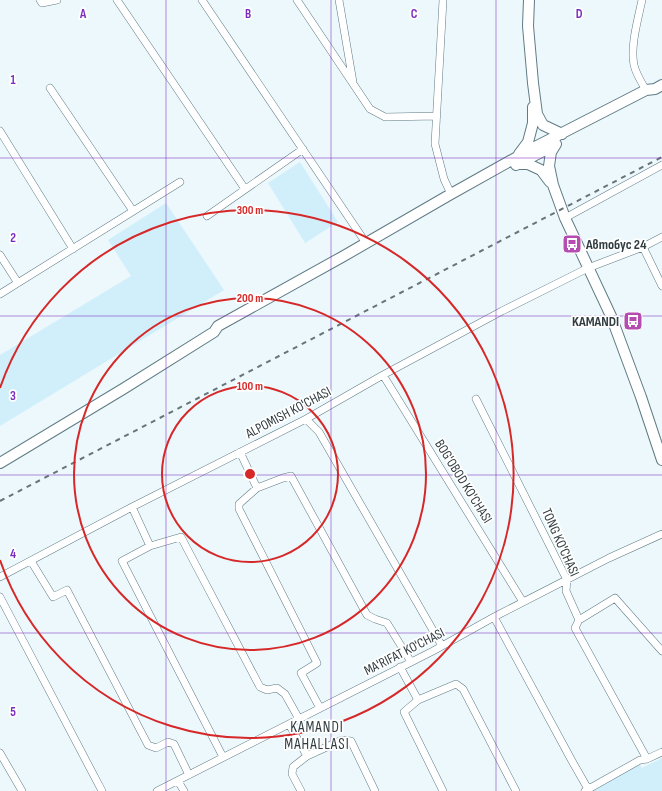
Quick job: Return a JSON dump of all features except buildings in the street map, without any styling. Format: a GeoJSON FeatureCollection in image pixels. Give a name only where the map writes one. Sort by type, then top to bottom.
{"type":"FeatureCollection","features":[{"type":"Feature","properties":{"kind":"main road"},"geometry":{"type":"LineString","coordinates":[[529,0],[528,26],[537,114],[543,125],[562,134]]}},
{"type":"Feature","properties":{"kind":"main road"},"geometry":{"type":"LineString","coordinates":[[518,161],[528,142],[533,123],[533,83]]}},
{"type":"Feature","properties":{"kind":"main road"},"geometry":{"type":"LineString","coordinates":[[0,463],[214,332],[221,331],[438,208],[562,134],[654,88]]}},
{"type":"Feature","properties":{"kind":"main road"},"geometry":{"type":"LineString","coordinates":[[214,332],[218,326],[451,194],[556,144],[648,96],[654,88]]}},
{"type":"Feature","properties":{"kind":"main road"},"geometry":{"type":"LineString","coordinates":[[556,144],[551,152],[549,166],[553,185],[565,218],[611,316],[641,397],[662,460]]}},
{"type":"Feature","properties":{"kind":"main road"},"geometry":{"type":"LineString","coordinates":[[518,161],[541,170],[553,185]]}},
{"type":"Feature","properties":{"kind":"street"},"geometry":{"type":"LineString","coordinates":[[40,0],[42,2],[56,0]]}},
{"type":"Feature","properties":{"kind":"street"},"geometry":{"type":"LineString","coordinates":[[117,0],[245,190]]}},
{"type":"Feature","properties":{"kind":"street"},"geometry":{"type":"LineString","coordinates":[[202,0],[366,243]]}},
{"type":"Feature","properties":{"kind":"street"},"geometry":{"type":"LineString","coordinates":[[297,0],[370,109],[385,117],[437,116]]}},
{"type":"Feature","properties":{"kind":"street"},"geometry":{"type":"LineString","coordinates":[[339,0],[353,84]]}},
{"type":"Feature","properties":{"kind":"street"},"geometry":{"type":"LineString","coordinates":[[443,0],[435,144],[444,179],[451,194]]}},
{"type":"Feature","properties":{"kind":"street"},"geometry":{"type":"LineString","coordinates":[[642,0],[633,47],[633,64],[636,73],[654,88]]}},
{"type":"Feature","properties":{"kind":"street"},"geometry":{"type":"LineString","coordinates":[[50,88],[133,211]]}},
{"type":"Feature","properties":{"kind":"street"},"geometry":{"type":"LineString","coordinates":[[0,131],[73,249]]}},
{"type":"Feature","properties":{"kind":"street"},"geometry":{"type":"LineString","coordinates":[[207,216],[303,150]]}},
{"type":"Feature","properties":{"kind":"street"},"geometry":{"type":"LineString","coordinates":[[565,218],[662,165]]}},
{"type":"Feature","properties":{"kind":"street"},"geometry":{"type":"LineString","coordinates":[[0,294],[180,182]]}},
{"type":"Feature","properties":{"kind":"street","name":"ALPOMISH KO'CHASI"},"geometry":{"type":"LineString","coordinates":[[0,577],[306,419],[383,374],[502,312],[588,268],[643,247],[662,237]]}},
{"type":"Feature","properties":{"kind":"street"},"geometry":{"type":"LineString","coordinates":[[643,247],[662,286]]}},
{"type":"Feature","properties":{"kind":"street"},"geometry":{"type":"LineString","coordinates":[[0,254],[18,282]]}},
{"type":"Feature","properties":{"kind":"street","name":"BOG'OBOD KO'CHASI"},"geometry":{"type":"LineString","coordinates":[[383,374],[523,602]]}},
{"type":"Feature","properties":{"kind":"street","name":"TONG KO'CHASI"},"geometry":{"type":"LineString","coordinates":[[476,399],[567,580],[566,591],[579,620],[575,628],[646,759]]}},
{"type":"Feature","properties":{"kind":"street"},"geometry":{"type":"LineString","coordinates":[[306,419],[319,432],[442,646]]}},
{"type":"Feature","properties":{"kind":"street"},"geometry":{"type":"LineString","coordinates":[[240,452],[257,488]]}},
{"type":"Feature","properties":{"kind":"street"},"geometry":{"type":"LineString","coordinates":[[320,708],[301,673],[317,663],[239,509],[239,504],[257,488],[291,476],[367,615],[387,623],[411,662]]}},
{"type":"Feature","properties":{"kind":"street"},"geometry":{"type":"LineString","coordinates":[[132,508],[150,546]]}},
{"type":"Feature","properties":{"kind":"street","name":"MA'RIFAT KO'CHASI"},"geometry":{"type":"LineString","coordinates":[[157,791],[411,662],[494,617],[609,558],[662,534]]}},
{"type":"Feature","properties":{"kind":"street"},"geometry":{"type":"LineString","coordinates":[[223,757],[122,560],[150,546],[181,537],[260,687],[266,690],[276,688],[286,694],[299,719]]}},
{"type":"Feature","properties":{"kind":"street"},"geometry":{"type":"LineString","coordinates":[[31,561],[53,597],[67,590],[148,745],[156,748],[168,742],[174,744],[188,775]]}},
{"type":"Feature","properties":{"kind":"street"},"geometry":{"type":"LineString","coordinates":[[0,597],[102,791]]}},
{"type":"Feature","properties":{"kind":"street"},"geometry":{"type":"LineString","coordinates":[[579,620],[616,598],[662,651]]}},
{"type":"Feature","properties":{"kind":"street"},"geometry":{"type":"LineString","coordinates":[[494,617],[586,790],[640,760],[662,752]]}},
{"type":"Feature","properties":{"kind":"street"},"geometry":{"type":"LineString","coordinates":[[400,667],[418,700]]}},
{"type":"Feature","properties":{"kind":"street"},"geometry":{"type":"LineString","coordinates":[[443,791],[404,712],[418,700],[456,684],[463,689],[516,791]]}},
{"type":"Feature","properties":{"kind":"street"},"geometry":{"type":"LineString","coordinates":[[289,724],[307,756]]}},
{"type":"Feature","properties":{"kind":"street"},"geometry":{"type":"LineString","coordinates":[[301,791],[292,774],[293,767],[307,756],[342,740],[351,741],[375,791]]}},
{"type":"Feature","properties":{"kind":"street"},"geometry":{"type":"LineString","coordinates":[[0,753],[22,791]]}},
{"type":"Feature","properties":{"kind":"street"},"geometry":{"type":"LineString","coordinates":[[178,780],[184,791]]}},
{"type":"Feature","properties":{"kind":"shaded area"},"geometry":{"type":"Polygon","coordinates":[[[300,162],[338,222],[305,243],[268,183],[300,162]]]}},
{"type":"Feature","properties":{"kind":"shaded area"},"geometry":{"type":"Polygon","coordinates":[[[166,203],[224,290],[0,426],[0,355],[131,276],[108,240],[166,203]]]}},
{"type":"Feature","properties":{"kind":"shaded area"},"geometry":{"type":"Polygon","coordinates":[[[662,758],[662,791],[592,791],[639,764],[642,768],[662,758]]]}},
{"type":"Feature","properties":{"kind":"railway"},"geometry":{"type":"LineString","coordinates":[[0,501],[662,157]]}},
{"type":"Feature","properties":{"kind":"place","name":"Автобус 24"},"geometry":{"type":"Point","coordinates":[572,244]}},
{"type":"Feature","properties":{"kind":"place","name":"KAMANDI"},"geometry":{"type":"Point","coordinates":[633,321]}},
{"type":"Feature","properties":{"kind":"district","name":"KAMANDI MAHALLASI"},"geometry":{"type":"Point","coordinates":[317,736]}}]}
